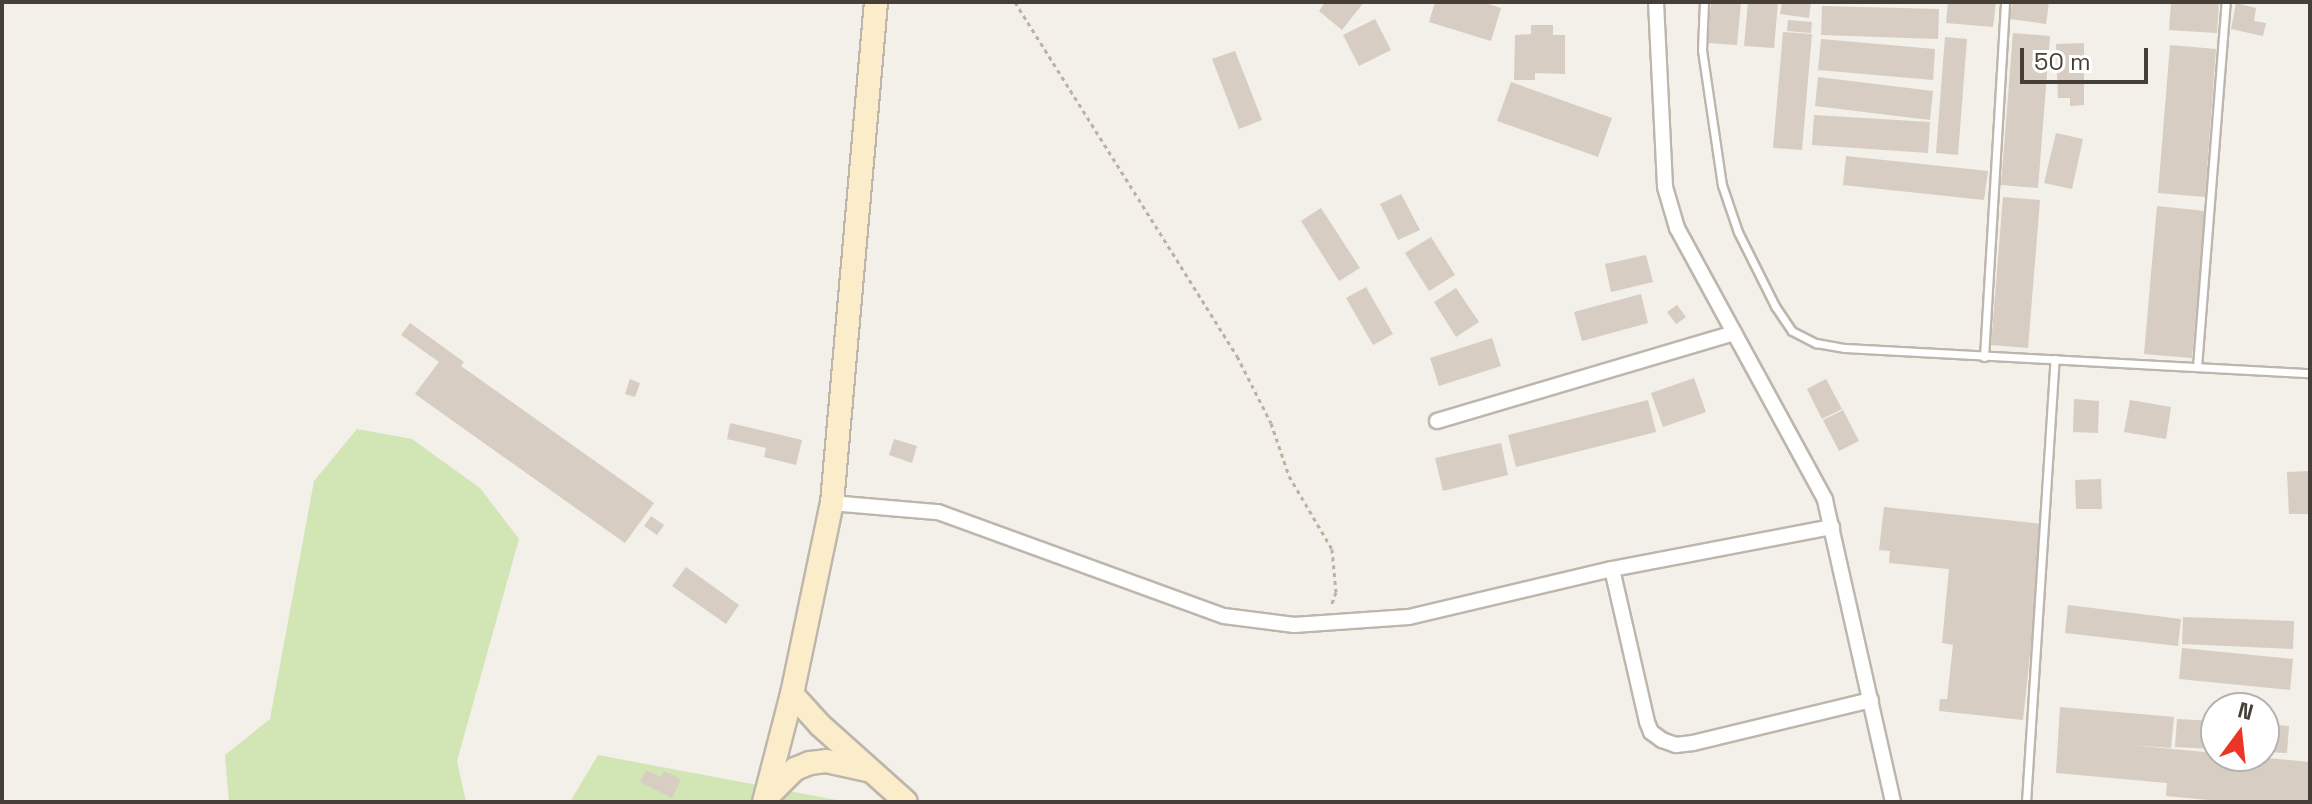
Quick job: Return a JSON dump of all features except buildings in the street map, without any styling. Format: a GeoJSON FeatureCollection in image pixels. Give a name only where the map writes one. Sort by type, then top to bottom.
{"type":"FeatureCollection","features":[{"type":"Feature","properties":{"kind":"street"},"geometry":{"type":"LineString","coordinates":[[764,801],[792,694],[832,503],[876,2]]}},
{"type":"Feature","properties":{"kind":"street"},"geometry":{"type":"LineString","coordinates":[[1656,2],[1665,187],[1677,228],[1825,500],[1893,802]]}},
{"type":"Feature","properties":{"kind":"street"},"geometry":{"type":"LineString","coordinates":[[1437,421],[1734,333]]}},
{"type":"Feature","properties":{"kind":"street"},"geometry":{"type":"LineString","coordinates":[[832,503],[938,512],[1224,616],[1264,624],[1326,624],[1423,614],[1612,569],[1832,527]]}},
{"type":"Feature","properties":{"kind":"street"},"geometry":{"type":"LineString","coordinates":[[1612,569],[1647,722],[1651,732],[1662,740],[1676,745],[1693,743],[1871,700]]}},
{"type":"Feature","properties":{"kind":"street"},"geometry":{"type":"LineString","coordinates":[[792,694],[906,802]]}},
{"type":"Feature","properties":{"kind":"street"},"geometry":{"type":"LineString","coordinates":[[764,801],[784,778],[810,763],[826,761],[872,772]]}},
{"type":"Feature","properties":{"kind":"lane"},"geometry":{"type":"LineString","coordinates":[[1704,2],[1702,50],[1722,185],[1738,232],[1775,306],[1792,331],[1816,343],[1844,348],[2310,373]]}},
{"type":"Feature","properties":{"kind":"lane"},"geometry":{"type":"LineString","coordinates":[[1984,357],[2005,2]]}},
{"type":"Feature","properties":{"kind":"lane"},"geometry":{"type":"LineString","coordinates":[[2197,367],[2226,2]]}},
{"type":"Feature","properties":{"kind":"lane"},"geometry":{"type":"LineString","coordinates":[[2026,802],[2055,359]]}},
{"type":"Feature","properties":{"kind":"path"},"geometry":{"type":"LineString","coordinates":[[1015,2],[1237,356],[1271,423],[1289,476],[1332,549],[1336,592],[1326,624]]}},
{"type":"Feature","properties":{"kind":"green space"},"geometry":{"type":"Polygon","coordinates":[[[357,429],[412,439],[480,488],[519,539],[457,761],[466,802],[229,802],[225,755],[270,719],[314,481],[357,429]]]}},
{"type":"Feature","properties":{"kind":"green space"},"geometry":{"type":"Polygon","coordinates":[[[598,755],[847,802],[570,802],[598,755]]]}}]}
